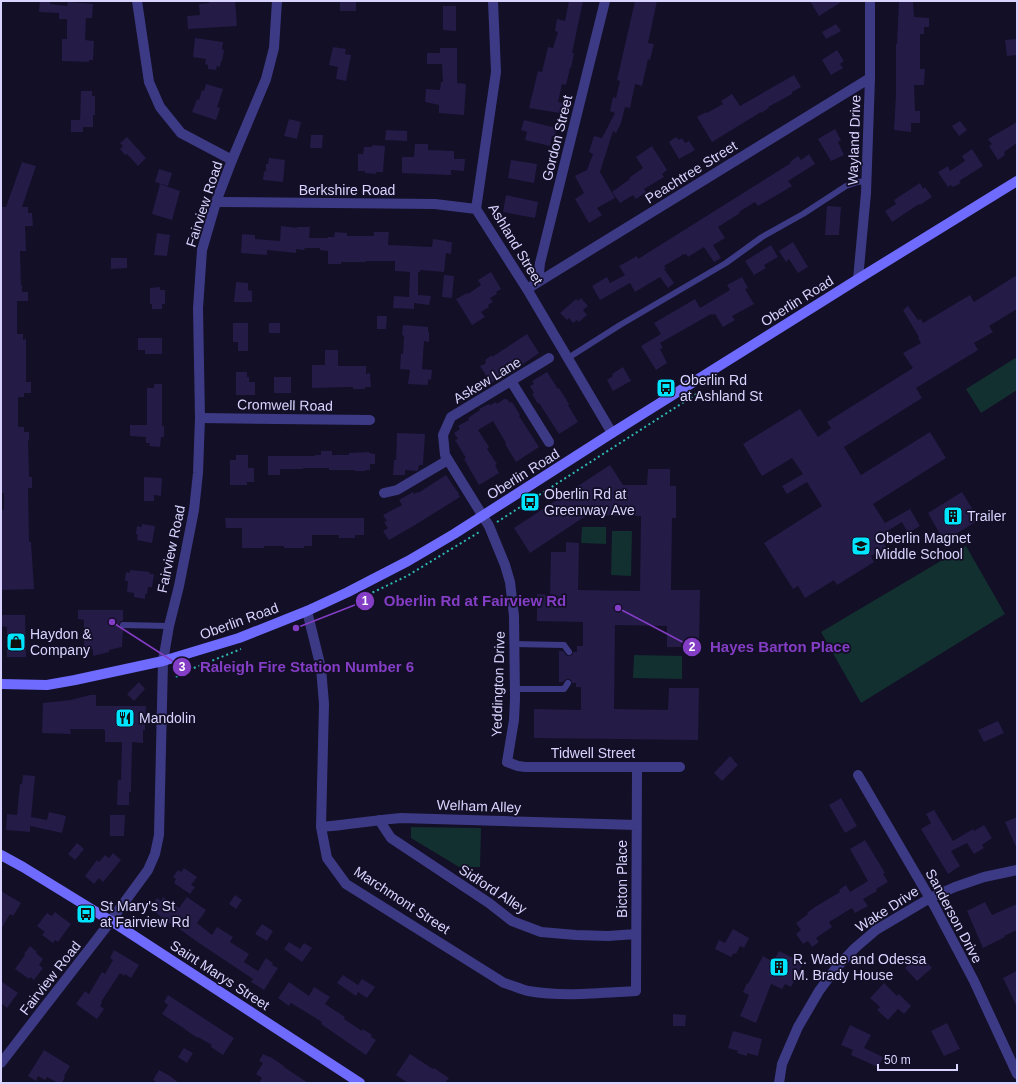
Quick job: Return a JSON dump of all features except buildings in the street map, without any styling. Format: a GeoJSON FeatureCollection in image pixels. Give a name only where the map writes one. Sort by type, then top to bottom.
{"type":"FeatureCollection","features":[{"type":"Feature","properties":{"kind":"main road","name":"Oberlin Road"},"geometry":{"type":"LineString","coordinates":[[1,684],[47,685],[163,661],[239,638],[307,611],[348,592],[408,562],[483,516],[612,433],[1017,181]]}},
{"type":"Feature","properties":{"kind":"main road","name":"Saint Marys Street"},"geometry":{"type":"LineString","coordinates":[[1,855],[111,921],[360,1083]]}},
{"type":"Feature","properties":{"kind":"street"},"geometry":{"type":"LineString","coordinates":[[137,1],[149,82],[160,108],[181,133],[232,160]]}},
{"type":"Feature","properties":{"kind":"street","name":"Fairview Road"},"geometry":{"type":"LineString","coordinates":[[1,1063],[111,921],[148,870],[155,854],[159,835],[163,661],[168,626],[179,586],[194,510],[198,473],[200,418],[198,308],[202,250],[216,202],[266,79],[274,48],[277,1]]}},
{"type":"Feature","properties":{"kind":"street","name":"Ashland Street"},"geometry":{"type":"LineString","coordinates":[[493,1],[496,72],[476,209],[527,288],[612,433]]}},
{"type":"Feature","properties":{"kind":"street","name":"Gordon Street"},"geometry":{"type":"LineString","coordinates":[[538,282],[540,264],[605,1]]}},
{"type":"Feature","properties":{"kind":"street","name":"Wayland Drive"},"geometry":{"type":"LineString","coordinates":[[858,279],[866,192],[870,78],[870,1]]}},
{"type":"Feature","properties":{"kind":"street","name":"Peachtree Street"},"geometry":{"type":"LineString","coordinates":[[527,288],[870,78]]}},
{"type":"Feature","properties":{"kind":"street","name":"Berkshire Road"},"geometry":{"type":"LineString","coordinates":[[216,202],[435,204],[476,209]]}},
{"type":"Feature","properties":{"kind":"street","name":"Askew Lane"},"geometry":{"type":"LineString","coordinates":[[483,516],[445,455],[443,435],[451,418],[549,358]]}},
{"type":"Feature","properties":{"kind":"street"},"geometry":{"type":"LineString","coordinates":[[511,381],[549,442]]}},
{"type":"Feature","properties":{"kind":"street","name":"Cromwell Road"},"geometry":{"type":"LineString","coordinates":[[200,418],[370,420]]}},
{"type":"Feature","properties":{"kind":"street"},"geometry":{"type":"LineString","coordinates":[[384,492],[397,490],[448,460]]}},
{"type":"Feature","properties":{"kind":"street","name":"Yeddington Drive"},"geometry":{"type":"LineString","coordinates":[[483,516],[489,526],[503,560],[510,582],[514,616],[514,720],[507,762]]}},
{"type":"Feature","properties":{"kind":"street","name":"Marchmont Street"},"geometry":{"type":"LineString","coordinates":[[307,611],[321,668],[324,704],[321,827],[327,858],[346,884],[504,983],[526,990],[554,994],[589,994],[636,991]]}},
{"type":"Feature","properties":{"kind":"street","name":"Tidwell Street"},"geometry":{"type":"LineString","coordinates":[[507,762],[525,767],[680,767]]}},
{"type":"Feature","properties":{"kind":"street","name":"Bicton Place"},"geometry":{"type":"LineString","coordinates":[[636,767],[636,991]]}},
{"type":"Feature","properties":{"kind":"street","name":"Sanderson Drive"},"geometry":{"type":"LineString","coordinates":[[858,775],[930,898],[974,981],[1017,1074]]}},
{"type":"Feature","properties":{"kind":"street","name":"Welham Alley"},"geometry":{"type":"LineString","coordinates":[[321,827],[402,818],[636,825]]}},
{"type":"Feature","properties":{"kind":"street","name":"Sidford Alley"},"geometry":{"type":"LineString","coordinates":[[379,820],[391,838],[489,903],[512,921],[541,932],[608,936],[636,934]]}},
{"type":"Feature","properties":{"kind":"street","name":"Wake Drive"},"geometry":{"type":"LineString","coordinates":[[779,1083],[782,1064],[798,1027],[819,991],[836,968],[855,948],[876,930],[930,898],[984,877],[1017,870]]}},
{"type":"Feature","properties":{"kind":"lane"},"geometry":{"type":"LineString","coordinates":[[568,358],[620,325],[726,263],[762,237],[803,214],[846,186],[866,181]]}},
{"type":"Feature","properties":{"kind":"lane"},"geometry":{"type":"LineString","coordinates":[[123,625],[168,626]]}},
{"type":"Feature","properties":{"kind":"lane"},"geometry":{"type":"LineString","coordinates":[[514,644],[564,645],[569,652]]}},
{"type":"Feature","properties":{"kind":"lane"},"geometry":{"type":"LineString","coordinates":[[514,689],[564,689],[568,683]]}},
{"type":"Feature","properties":{"kind":"path"},"geometry":{"type":"LineString","coordinates":[[499,520],[698,393]]}},
{"type":"Feature","properties":{"kind":"path"},"geometry":{"type":"LineString","coordinates":[[176,677],[208,662]]}},
{"type":"Feature","properties":{"kind":"green space"},"geometry":{"type":"Polygon","coordinates":[[[1017,357],[1017,390],[981,413],[966,389],[1017,357]]]}},
{"type":"Feature","properties":{"kind":"green space"},"geometry":{"type":"Polygon","coordinates":[[[582,527],[606,527],[606,544],[581,543],[582,527]]]}},
{"type":"Feature","properties":{"kind":"green space"},"geometry":{"type":"Polygon","coordinates":[[[612,531],[632,531],[631,576],[611,575],[612,531]]]}},
{"type":"Feature","properties":{"kind":"green space"},"geometry":{"type":"Polygon","coordinates":[[[966,546],[1005,614],[861,703],[821,632],[966,546]]]}},
{"type":"Feature","properties":{"kind":"green space"},"geometry":{"type":"Polygon","coordinates":[[[634,655],[682,656],[682,679],[633,678],[634,655]]]}},
{"type":"Feature","properties":{"kind":"green space"},"geometry":{"type":"Polygon","coordinates":[[[411,827],[481,828],[480,867],[459,867],[411,838],[411,827]]]}},
{"type":"Feature","properties":{"kind":"place","name":"Oberlin Rd at Ashland St"},"geometry":{"type":"Point","coordinates":[666,388]}},
{"type":"Feature","properties":{"kind":"place","name":"Oberlin Rd at Greenway Ave"},"geometry":{"type":"Point","coordinates":[530,502]}},
{"type":"Feature","properties":{"kind":"place","name":"Trailer"},"geometry":{"type":"Point","coordinates":[953,516]}},
{"type":"Feature","properties":{"kind":"place","name":"Oberlin Magnet Middle School"},"geometry":{"type":"Point","coordinates":[861,546]}},
{"type":"Feature","properties":{"kind":"place","name":"Hayes Barton Place"},"geometry":{"type":"Point","coordinates":[618,608]}},
{"type":"Feature","properties":{"kind":"place","name":"Raleigh Fire Station Number 6"},"geometry":{"type":"Point","coordinates":[112,622]}},
{"type":"Feature","properties":{"kind":"place","name":"Oberlin Rd at Fairview Rd"},"geometry":{"type":"Point","coordinates":[296,628]}},
{"type":"Feature","properties":{"kind":"place","name":"Haydon & Company"},"geometry":{"type":"Point","coordinates":[16,642]}},
{"type":"Feature","properties":{"kind":"place","name":"Mandolin"},"geometry":{"type":"Point","coordinates":[125,718]}},
{"type":"Feature","properties":{"kind":"place","name":"St Mary's St at Fairview Rd"},"geometry":{"type":"Point","coordinates":[86,914]}},
{"type":"Feature","properties":{"kind":"place","name":"R. Wade and Odessa M. Brady House"},"geometry":{"type":"Point","coordinates":[779,967]}}]}
